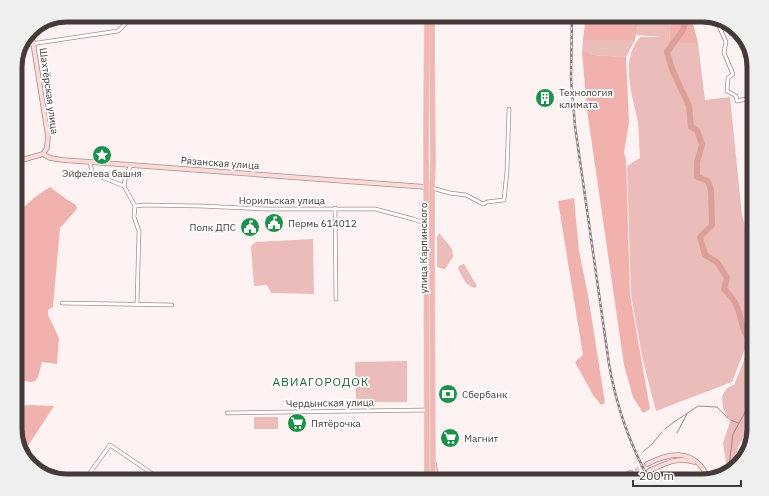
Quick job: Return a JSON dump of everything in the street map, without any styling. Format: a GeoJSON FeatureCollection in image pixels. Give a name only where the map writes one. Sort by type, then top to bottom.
{"type":"FeatureCollection","features":[{"type":"Feature","properties":{"kind":"main road","name":"улица Карпинского"},"geometry":{"type":"LineString","coordinates":[[427,22],[426,126],[429,187],[430,304],[427,474]]}},
{"type":"Feature","properties":{"kind":"main road","name":"улица Карпинского"},"geometry":{"type":"LineString","coordinates":[[430,304],[427,222],[429,187],[433,160],[432,22]]}},
{"type":"Feature","properties":{"kind":"main road"},"geometry":{"type":"LineString","coordinates":[[426,126],[429,129],[433,125]]}},
{"type":"Feature","properties":{"kind":"main road","name":"улица Карпинского"},"geometry":{"type":"LineString","coordinates":[[430,318],[433,410],[433,474]]}},
{"type":"Feature","properties":{"kind":"street"},"geometry":{"type":"LineString","coordinates":[[29,44],[118,31],[127,22]]}},
{"type":"Feature","properties":{"kind":"street"},"geometry":{"type":"LineString","coordinates":[[719,25],[726,42],[724,53],[733,74],[728,78],[726,91],[736,96],[738,101],[747,99]]}},
{"type":"Feature","properties":{"kind":"street","name":"Шахтёрская улица"},"geometry":{"type":"LineString","coordinates":[[32,39],[48,136],[47,148],[43,154]]}},
{"type":"Feature","properties":{"kind":"street"},"geometry":{"type":"LineString","coordinates":[[429,187],[450,194],[466,195],[483,204],[487,202],[504,200],[507,171],[509,109]]}},
{"type":"Feature","properties":{"kind":"street"},"geometry":{"type":"LineString","coordinates":[[22,160],[43,154]]}},
{"type":"Feature","properties":{"kind":"street","name":"Рязанская улица"},"geometry":{"type":"LineString","coordinates":[[43,154],[50,158],[90,162],[429,187]]}},
{"type":"Feature","properties":{"kind":"street"},"geometry":{"type":"LineString","coordinates":[[90,162],[92,172],[124,186]]}},
{"type":"Feature","properties":{"kind":"street"},"geometry":{"type":"LineString","coordinates":[[131,165],[126,175],[124,186],[135,206],[134,217],[139,231],[137,304]]}},
{"type":"Feature","properties":{"kind":"street","name":"Норильская улица"},"geometry":{"type":"LineString","coordinates":[[135,206],[168,205],[266,209],[375,209],[421,222],[427,222]]}},
{"type":"Feature","properties":{"kind":"street"},"geometry":{"type":"LineString","coordinates":[[335,208],[336,299]]}},
{"type":"Feature","properties":{"kind":"street"},"geometry":{"type":"LineString","coordinates":[[62,303],[172,305]]}},
{"type":"Feature","properties":{"kind":"street","name":"Чердынская улица"},"geometry":{"type":"LineString","coordinates":[[227,413],[433,410]]}},
{"type":"Feature","properties":{"kind":"street"},"geometry":{"type":"LineString","coordinates":[[89,474],[110,445],[153,474]]}},
{"type":"Feature","properties":{"kind":"street"},"geometry":{"type":"LineString","coordinates":[[647,464],[664,456],[676,454],[689,457],[696,461],[706,474]]}},
{"type":"Feature","properties":{"kind":"street"},"geometry":{"type":"LineString","coordinates":[[649,471],[667,463],[682,460],[695,462],[703,468]]}},
{"type":"Feature","properties":{"kind":"street"},"geometry":{"type":"LineString","coordinates":[[433,461],[435,474]]}},
{"type":"Feature","properties":{"kind":"shaded area"},"geometry":{"type":"Polygon","coordinates":[[[585,22],[639,22],[635,40],[583,40],[585,22]]]}},
{"type":"Feature","properties":{"kind":"shaded area"},"geometry":{"type":"Polygon","coordinates":[[[639,22],[670,22],[669,43],[698,43],[705,100],[730,97],[742,215],[747,233],[747,344],[732,382],[656,411],[643,361],[631,295],[627,166],[640,158],[638,123],[629,79],[630,57],[640,37],[661,37],[636,35],[639,22]]]}},
{"type":"Feature","properties":{"kind":"shaded area"},"geometry":{"type":"Polygon","coordinates":[[[670,22],[693,22],[698,43],[669,43],[670,22]]]}},
{"type":"Feature","properties":{"kind":"shaded area"},"geometry":{"type":"Polygon","coordinates":[[[583,40],[635,40],[626,57],[594,55],[588,52],[582,52],[583,40]]]}},
{"type":"Feature","properties":{"kind":"shaded area"},"geometry":{"type":"Polygon","coordinates":[[[582,52],[588,52],[594,55],[626,57],[629,122],[624,153],[626,159],[630,295],[650,409],[643,413],[633,397],[624,365],[587,110],[582,52]]]}},
{"type":"Feature","properties":{"kind":"shaded area"},"geometry":{"type":"Polygon","coordinates":[[[50,187],[76,205],[77,209],[60,228],[53,307],[48,310],[48,315],[59,338],[57,364],[42,362],[37,379],[32,382],[22,380],[22,208],[50,187]]]}},
{"type":"Feature","properties":{"kind":"shaded area"},"geometry":{"type":"Polygon","coordinates":[[[574,198],[579,251],[588,295],[605,403],[601,405],[593,395],[575,362],[583,355],[558,201],[574,198]]]}},
{"type":"Feature","properties":{"kind":"shaded area"},"geometry":{"type":"Polygon","coordinates":[[[439,233],[452,249],[453,257],[445,269],[437,266],[437,237],[439,233]]]}},
{"type":"Feature","properties":{"kind":"shaded area"},"geometry":{"type":"Polygon","coordinates":[[[313,239],[314,294],[271,293],[267,285],[254,286],[251,246],[256,242],[313,239]]]}},
{"type":"Feature","properties":{"kind":"shaded area"},"geometry":{"type":"Polygon","coordinates":[[[464,264],[477,286],[475,288],[467,283],[458,268],[460,265],[464,264]]]}},
{"type":"Feature","properties":{"kind":"shaded area"},"geometry":{"type":"Polygon","coordinates":[[[747,353],[747,433],[739,445],[735,460],[727,466],[723,443],[730,422],[723,408],[722,396],[727,388],[734,385],[747,353]]]}},
{"type":"Feature","properties":{"kind":"shaded area"},"geometry":{"type":"Polygon","coordinates":[[[407,361],[407,402],[356,402],[355,362],[407,361]]]}},
{"type":"Feature","properties":{"kind":"shaded area"},"geometry":{"type":"Polygon","coordinates":[[[22,406],[54,406],[26,448],[22,432],[22,406]]]}},
{"type":"Feature","properties":{"kind":"shaded area"},"geometry":{"type":"Polygon","coordinates":[[[254,417],[278,417],[278,429],[254,429],[254,417]]]}},
{"type":"Feature","properties":{"kind":"waterway"},"geometry":{"type":"LineString","coordinates":[[685,22],[683,30],[667,52],[672,69],[689,106],[691,127],[697,130],[702,145],[697,162],[697,177],[708,181],[711,190],[712,225],[700,237],[705,255],[717,262],[727,278],[724,289],[735,302],[747,336]]}},
{"type":"Feature","properties":{"kind":"waterway"},"geometry":{"type":"LineString","coordinates":[[665,429],[698,406],[717,407],[728,418]]}},
{"type":"Feature","properties":{"kind":"waterway"},"geometry":{"type":"LineString","coordinates":[[729,465],[733,434],[747,409]]}},
{"type":"Feature","properties":{"kind":"waterway"},"geometry":{"type":"LineString","coordinates":[[677,433],[687,414]]}},
{"type":"Feature","properties":{"kind":"waterway"},"geometry":{"type":"LineString","coordinates":[[731,420],[738,423]]}},
{"type":"Feature","properties":{"kind":"waterway"},"geometry":{"type":"LineString","coordinates":[[643,452],[662,432]]}},
{"type":"Feature","properties":{"kind":"tunnel"},"geometry":{"type":"LineString","coordinates":[[630,473],[647,464]]}},
{"type":"Feature","properties":{"kind":"tunnel"},"geometry":{"type":"LineString","coordinates":[[643,474],[649,471]]}},
{"type":"Feature","properties":{"kind":"railway"},"geometry":{"type":"LineString","coordinates":[[572,22],[571,79],[575,126],[609,364],[620,410],[630,439],[646,474]]}},
{"type":"Feature","properties":{"kind":"place","name":"Технология климата"},"geometry":{"type":"Point","coordinates":[545,98]}},
{"type":"Feature","properties":{"kind":"place","name":"Эйфелева башня"},"geometry":{"type":"Point","coordinates":[102,155]}},
{"type":"Feature","properties":{"kind":"place","name":"Пермь 614012"},"geometry":{"type":"Point","coordinates":[274,223]}},
{"type":"Feature","properties":{"kind":"place","name":"Полк ДПС"},"geometry":{"type":"Point","coordinates":[250,227]}},
{"type":"Feature","properties":{"kind":"place","name":"Сбербанк"},"geometry":{"type":"Point","coordinates":[448,394]}},
{"type":"Feature","properties":{"kind":"place","name":"Пятёрочка"},"geometry":{"type":"Point","coordinates":[297,423]}},
{"type":"Feature","properties":{"kind":"place","name":"Магнит"},"geometry":{"type":"Point","coordinates":[450,438]}},
{"type":"Feature","properties":{"kind":"district","name":"АВИАГОРОДОК"},"geometry":{"type":"Point","coordinates":[321,381]}}]}
